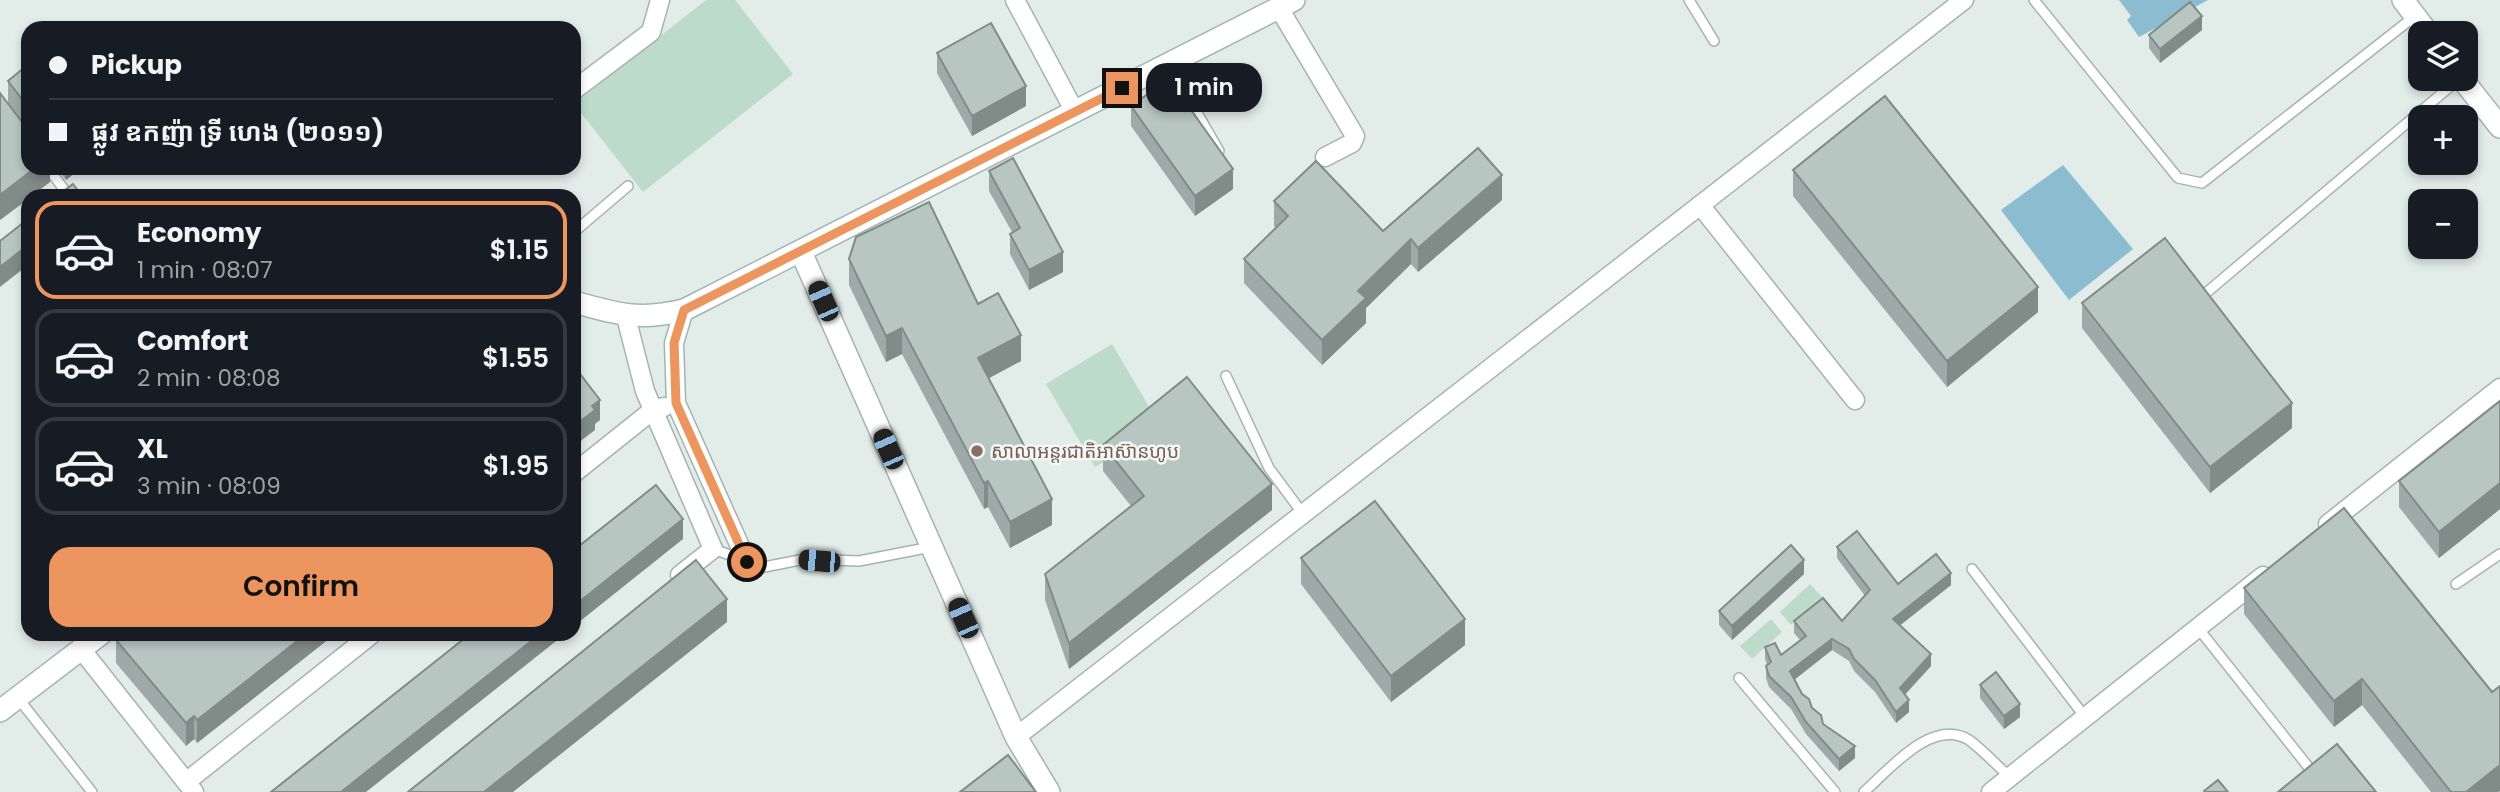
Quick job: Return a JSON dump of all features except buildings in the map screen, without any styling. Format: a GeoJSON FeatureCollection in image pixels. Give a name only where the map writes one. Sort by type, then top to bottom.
{"type":"FeatureCollection","features":[{"type":"Feature","properties":{"kind":"main road"},"geometry":{"type":"LineString","coordinates":[[581,304],[626,317],[654,318],[684,310],[1290,2]]}},
{"type":"Feature","properties":{"kind":"main road"},"geometry":{"type":"LineString","coordinates":[[2470,91],[2500,127]]}},
{"type":"Feature","properties":{"kind":"main road"},"geometry":{"type":"LineString","coordinates":[[801,252],[1016,737],[1049,792]]}},
{"type":"Feature","properties":{"kind":"main road"},"geometry":{"type":"LineString","coordinates":[[0,711],[92,641]]}},
{"type":"Feature","properties":{"kind":"street"},"geometry":{"type":"LineString","coordinates":[[581,85],[651,32],[660,0]]}},
{"type":"Feature","properties":{"kind":"street"},"geometry":{"type":"LineString","coordinates":[[1015,0],[1075,112]]}},
{"type":"Feature","properties":{"kind":"street"},"geometry":{"type":"LineString","coordinates":[[1016,737],[1964,0]]}},
{"type":"Feature","properties":{"kind":"street"},"geometry":{"type":"LineString","coordinates":[[1290,2],[1354,136],[1352,143],[1325,157]]}},
{"type":"Feature","properties":{"kind":"street"},"geometry":{"type":"LineString","coordinates":[[1700,205],[1855,400]]}},
{"type":"Feature","properties":{"kind":"street"},"geometry":{"type":"LineString","coordinates":[[684,310],[674,343],[676,403],[747,562]]}},
{"type":"Feature","properties":{"kind":"street"},"geometry":{"type":"LineString","coordinates":[[626,317],[645,391],[713,549],[669,583]]}},
{"type":"Feature","properties":{"kind":"street"},"geometry":{"type":"LineString","coordinates":[[2317,534],[2500,388]]}},
{"type":"Feature","properties":{"kind":"street"},"geometry":{"type":"LineString","coordinates":[[581,467],[653,410],[676,403]]}},
{"type":"Feature","properties":{"kind":"street"},"geometry":{"type":"LineString","coordinates":[[1991,792],[2273,568]]}},
{"type":"Feature","properties":{"kind":"street"},"geometry":{"type":"LineString","coordinates":[[81,649],[190,787],[364,641]]}},
{"type":"Feature","properties":{"kind":"lane"},"geometry":{"type":"LineString","coordinates":[[1689,0],[1714,41]]}},
{"type":"Feature","properties":{"kind":"lane"},"geometry":{"type":"LineString","coordinates":[[2034,0],[2178,178],[2202,183],[2415,17]]}},
{"type":"Feature","properties":{"kind":"lane"},"geometry":{"type":"LineString","coordinates":[[1169,64],[1223,158]]}},
{"type":"Feature","properties":{"kind":"lane"},"geometry":{"type":"LineString","coordinates":[[2206,293],[2446,91]]}},
{"type":"Feature","properties":{"kind":"lane"},"geometry":{"type":"LineString","coordinates":[[581,226],[628,186]]}},
{"type":"Feature","properties":{"kind":"lane"},"geometry":{"type":"LineString","coordinates":[[1226,376],[1269,468],[1303,514]]}},
{"type":"Feature","properties":{"kind":"lane"},"geometry":{"type":"LineString","coordinates":[[713,549],[764,568],[805,559],[859,561],[931,547]]}},
{"type":"Feature","properties":{"kind":"lane"},"geometry":{"type":"LineString","coordinates":[[2456,584],[2500,554]]}},
{"type":"Feature","properties":{"kind":"lane"},"geometry":{"type":"LineString","coordinates":[[1972,569],[2085,717]]}},
{"type":"Feature","properties":{"kind":"lane"},"geometry":{"type":"LineString","coordinates":[[2198,628],[2310,769]]}},
{"type":"Feature","properties":{"kind":"lane"},"geometry":{"type":"LineString","coordinates":[[1738,678],[1835,792]]}},
{"type":"Feature","properties":{"kind":"lane"},"geometry":{"type":"LineString","coordinates":[[18,698],[92,792]]}},
{"type":"Feature","properties":{"kind":"lane"},"geometry":{"type":"LineString","coordinates":[[1864,792],[1928,736],[1948,735],[1967,739],[2010,778]]}},
{"type":"Feature","properties":{"kind":"green space"},"geometry":{"type":"Polygon","coordinates":[[[706,0],[735,0],[793,74],[643,192],[581,113],[581,98],[706,0]]]}},
{"type":"Feature","properties":{"kind":"green space"},"geometry":{"type":"Polygon","coordinates":[[[1112,344],[1161,427],[1095,467],[1046,384],[1112,344]]]}},
{"type":"Feature","properties":{"kind":"green space"},"geometry":{"type":"Polygon","coordinates":[[[1810,584],[1822,597],[1791,625],[1780,612],[1810,584]]]}},
{"type":"Feature","properties":{"kind":"green space"},"geometry":{"type":"Polygon","coordinates":[[[1771,619],[1782,632],[1752,659],[1740,646],[1771,619]]]}},
{"type":"Feature","properties":{"kind":"water"},"geometry":{"type":"Polygon","coordinates":[[[2119,0],[2208,0],[2139,37],[2127,20],[2131,16],[2119,0]]]}},
{"type":"Feature","properties":{"kind":"water"},"geometry":{"type":"Polygon","coordinates":[[[2063,165],[2133,249],[2069,300],[2001,210],[2063,165]]]}},
{"type":"Feature","properties":{"kind":"place","name":"សាលាអន្ដរជាតិអាស៊ានហូប"},"geometry":{"type":"Point","coordinates":[977,451]}},
{"type":"Feature","properties":{"kind":"route"},"geometry":{"type":"LineString","coordinates":[[747,562],[676,403],[674,343],[684,310],[1122,88]]}}]}
